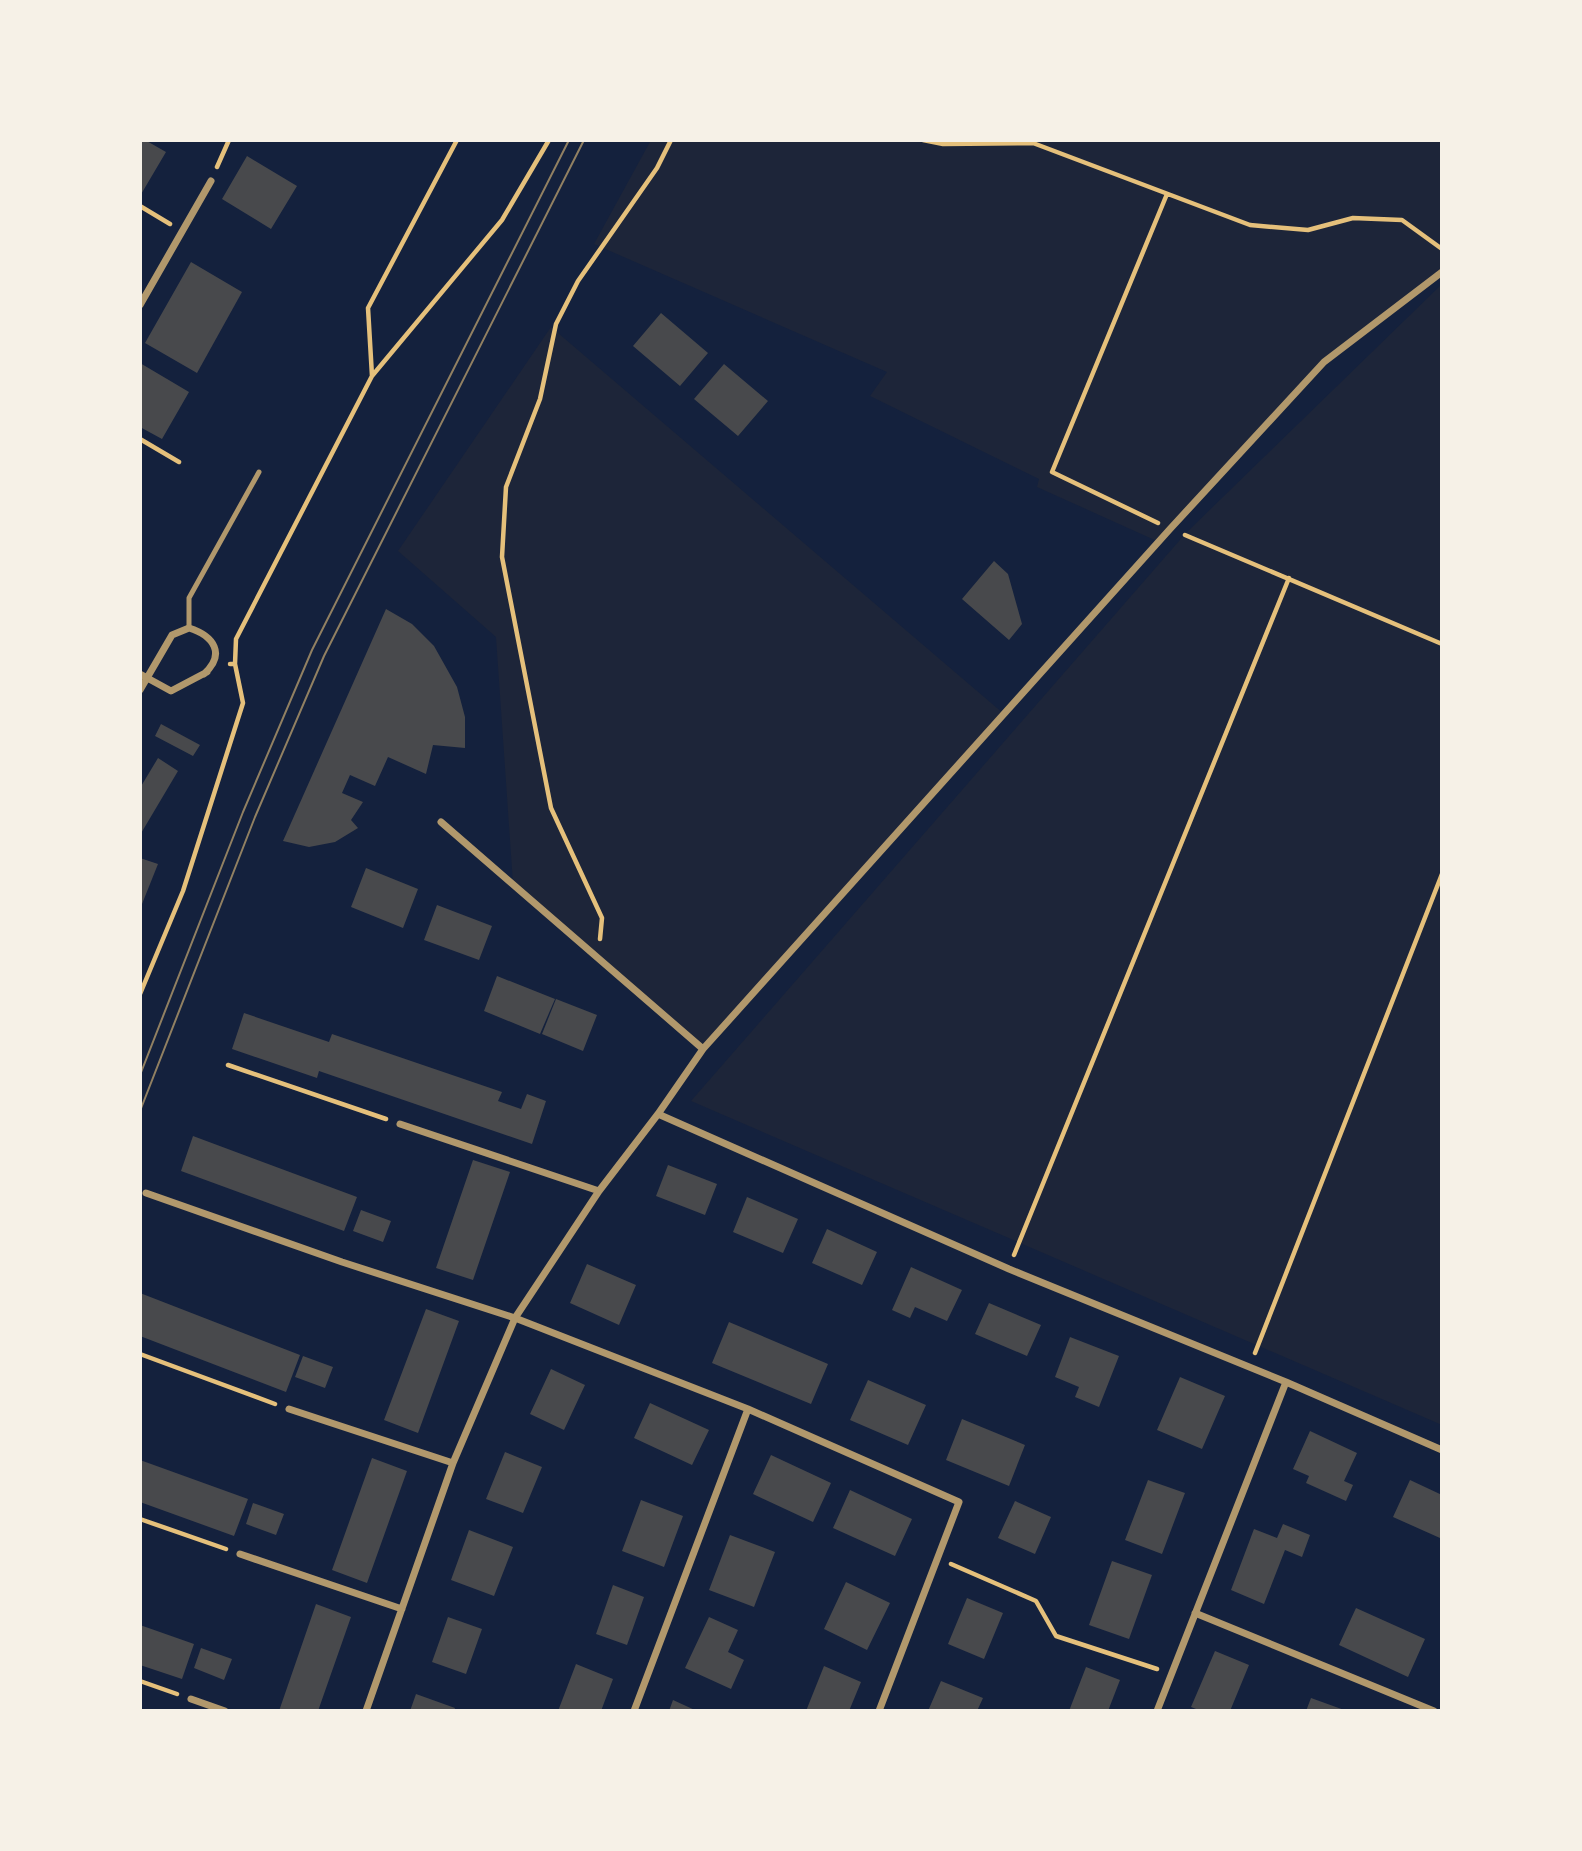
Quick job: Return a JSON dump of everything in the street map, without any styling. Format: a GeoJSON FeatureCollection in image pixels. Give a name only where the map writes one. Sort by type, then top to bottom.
{"type":"FeatureCollection","features":[{"type":"Feature","properties":{"kind":"street"},"geometry":{"type":"LineString","coordinates":[[140,305],[211,181]]}},
{"type":"Feature","properties":{"kind":"street"},"geometry":{"type":"LineString","coordinates":[[366,1711],[453,1464],[514,1318],[599,1192],[659,1114],[703,1049],[1170,529],[1324,362],[1442,272]]}},
{"type":"Feature","properties":{"kind":"street"},"geometry":{"type":"LineString","coordinates":[[140,690],[144,676],[172,635],[189,628],[205,633],[217,657],[214,665],[204,674]]}},
{"type":"Feature","properties":{"kind":"street"},"geometry":{"type":"LineString","coordinates":[[144,676],[171,691],[204,674],[215,665]]}},
{"type":"Feature","properties":{"kind":"street"},"geometry":{"type":"LineString","coordinates":[[441,822],[703,1049]]}},
{"type":"Feature","properties":{"kind":"street"},"geometry":{"type":"LineString","coordinates":[[659,1114],[1009,1269],[1286,1382],[1442,1450]]}},
{"type":"Feature","properties":{"kind":"street"},"geometry":{"type":"LineString","coordinates":[[400,1124],[599,1192]]}},
{"type":"Feature","properties":{"kind":"street"},"geometry":{"type":"LineString","coordinates":[[146,1193],[342,1262],[514,1318],[748,1409],[959,1502],[879,1711]]}},
{"type":"Feature","properties":{"kind":"street"},"geometry":{"type":"LineString","coordinates":[[1157,1711],[1286,1382]]}},
{"type":"Feature","properties":{"kind":"street"},"geometry":{"type":"LineString","coordinates":[[289,1409],[453,1464]]}},
{"type":"Feature","properties":{"kind":"street"},"geometry":{"type":"LineString","coordinates":[[634,1711],[748,1409]]}},
{"type":"Feature","properties":{"kind":"street"},"geometry":{"type":"LineString","coordinates":[[240,1554],[402,1609]]}},
{"type":"Feature","properties":{"kind":"street"},"geometry":{"type":"LineString","coordinates":[[1195,1613],[1434,1711]]}},
{"type":"Feature","properties":{"kind":"street"},"geometry":{"type":"LineString","coordinates":[[191,1699],[225,1711]]}},
{"type":"Feature","properties":{"kind":"lane"},"geometry":{"type":"LineString","coordinates":[[189,628],[190,598],[259,472]]}},
{"type":"Feature","properties":{"kind":"path"},"geometry":{"type":"LineString","coordinates":[[211,181],[229,140]]}},
{"type":"Feature","properties":{"kind":"path"},"geometry":{"type":"LineString","coordinates":[[372,376],[368,308],[457,140]]}},
{"type":"Feature","properties":{"kind":"path"},"geometry":{"type":"LineString","coordinates":[[140,994],[183,891],[243,703],[235,664],[236,639],[372,376],[502,220],[549,140]]}},
{"type":"Feature","properties":{"kind":"path"},"geometry":{"type":"LineString","coordinates":[[597,958],[603,918],[551,808],[502,557],[506,487],[540,398],[556,324],[578,281],[657,168],[671,140]]}},
{"type":"Feature","properties":{"kind":"path"},"geometry":{"type":"LineString","coordinates":[[923,140],[943,144],[1032,143],[1251,226],[1308,230],[1353,218],[1402,220],[1442,249]]}},
{"type":"Feature","properties":{"kind":"path"},"geometry":{"type":"LineString","coordinates":[[1032,143],[1039,140]]}},
{"type":"Feature","properties":{"kind":"path"},"geometry":{"type":"LineString","coordinates":[[1167,194],[1052,472],[1170,529],[1442,644]]}},
{"type":"Feature","properties":{"kind":"path"},"geometry":{"type":"LineString","coordinates":[[140,206],[182,231]]}},
{"type":"Feature","properties":{"kind":"path"},"geometry":{"type":"LineString","coordinates":[[140,439],[179,462]]}},
{"type":"Feature","properties":{"kind":"path"},"geometry":{"type":"LineString","coordinates":[[1009,1269],[1289,578]]}},
{"type":"Feature","properties":{"kind":"path"},"geometry":{"type":"LineString","coordinates":[[215,665],[235,664]]}},
{"type":"Feature","properties":{"kind":"path"},"geometry":{"type":"LineString","coordinates":[[1249,1367],[1442,874]]}},
{"type":"Feature","properties":{"kind":"path"},"geometry":{"type":"LineString","coordinates":[[228,1065],[400,1124]]}},
{"type":"Feature","properties":{"kind":"path"},"geometry":{"type":"LineString","coordinates":[[140,1354],[289,1409]]}},
{"type":"Feature","properties":{"kind":"path"},"geometry":{"type":"LineString","coordinates":[[140,1519],[240,1554]]}},
{"type":"Feature","properties":{"kind":"path"},"geometry":{"type":"LineString","coordinates":[[938,1558],[1036,1601],[1056,1636],[1171,1674]]}},
{"type":"Feature","properties":{"kind":"path"},"geometry":{"type":"LineString","coordinates":[[140,1681],[191,1699]]}},
{"type":"Feature","properties":{"kind":"shaded area"},"geometry":{"type":"Polygon","coordinates":[[[651,140],[1442,140],[1442,272],[1324,362],[1159,542],[1037,487],[1039,479],[870,396],[887,372],[594,244],[651,140]]]}},
{"type":"Feature","properties":{"kind":"shaded area"},"geometry":{"type":"Polygon","coordinates":[[[1442,284],[1442,1425],[691,1101],[1186,533],[1442,284]]]}},
{"type":"Feature","properties":{"kind":"shaded area"},"geometry":{"type":"Polygon","coordinates":[[[551,327],[1004,714],[703,1049],[513,884],[496,637],[398,551],[551,327]]]}},
{"type":"Feature","properties":{"kind":"building"},"geometry":{"type":"Polygon","coordinates":[[[140,140],[166,152],[140,196],[140,140]]]}},
{"type":"Feature","properties":{"kind":"building"},"geometry":{"type":"Polygon","coordinates":[[[247,156],[297,186],[271,229],[222,199],[247,156]]]}},
{"type":"Feature","properties":{"kind":"building"},"geometry":{"type":"Polygon","coordinates":[[[191,262],[242,292],[197,373],[145,343],[191,262]]]}},
{"type":"Feature","properties":{"kind":"building"},"geometry":{"type":"Polygon","coordinates":[[[661,313],[708,353],[680,386],[633,346],[661,313]]]}},
{"type":"Feature","properties":{"kind":"building"},"geometry":{"type":"Polygon","coordinates":[[[140,363],[189,392],[162,439],[140,427],[140,363]]]}},
{"type":"Feature","properties":{"kind":"building"},"geometry":{"type":"Polygon","coordinates":[[[724,364],[768,401],[738,436],[694,399],[724,364]]]}},
{"type":"Feature","properties":{"kind":"building"},"geometry":{"type":"Polygon","coordinates":[[[994,561],[1008,574],[1022,624],[1009,640],[962,599],[994,561]]]}},
{"type":"Feature","properties":{"kind":"building"},"geometry":{"type":"Polygon","coordinates":[[[386,609],[412,624],[434,646],[457,687],[465,717],[465,748],[433,745],[426,774],[388,757],[375,786],[350,775],[342,793],[363,802],[351,820],[358,828],[335,842],[309,847],[283,841],[386,609]]]}},
{"type":"Feature","properties":{"kind":"building"},"geometry":{"type":"Polygon","coordinates":[[[161,724],[200,745],[193,756],[155,736],[161,724]]]}},
{"type":"Feature","properties":{"kind":"building"},"geometry":{"type":"Polygon","coordinates":[[[158,758],[178,771],[140,835],[140,788],[158,758]]]}},
{"type":"Feature","properties":{"kind":"building"},"geometry":{"type":"Polygon","coordinates":[[[140,858],[158,864],[140,909],[140,858]]]}},
{"type":"Feature","properties":{"kind":"building"},"geometry":{"type":"Polygon","coordinates":[[[366,868],[418,889],[403,928],[351,907],[366,868]]]}},
{"type":"Feature","properties":{"kind":"building"},"geometry":{"type":"Polygon","coordinates":[[[437,905],[492,926],[479,960],[424,940],[437,905]]]}},
{"type":"Feature","properties":{"kind":"building"},"geometry":{"type":"Polygon","coordinates":[[[497,976],[555,999],[540,1034],[484,1011],[497,976]]]}},
{"type":"Feature","properties":{"kind":"building"},"geometry":{"type":"Polygon","coordinates":[[[556,999],[597,1015],[583,1051],[542,1034],[556,999]]]}},
{"type":"Feature","properties":{"kind":"building"},"geometry":{"type":"Polygon","coordinates":[[[244,1013],[329,1042],[332,1034],[502,1092],[498,1101],[521,1109],[527,1094],[546,1101],[532,1144],[319,1071],[317,1078],[232,1049],[244,1013]]]}},
{"type":"Feature","properties":{"kind":"building"},"geometry":{"type":"Polygon","coordinates":[[[193,1136],[357,1197],[344,1231],[181,1171],[193,1136]]]}},
{"type":"Feature","properties":{"kind":"building"},"geometry":{"type":"Polygon","coordinates":[[[473,1160],[510,1172],[473,1280],[436,1268],[473,1160]]]}},
{"type":"Feature","properties":{"kind":"building"},"geometry":{"type":"Polygon","coordinates":[[[668,1165],[717,1184],[705,1215],[656,1196],[668,1165]]]}},
{"type":"Feature","properties":{"kind":"building"},"geometry":{"type":"Polygon","coordinates":[[[747,1197],[798,1219],[783,1253],[733,1232],[747,1197]]]}},
{"type":"Feature","properties":{"kind":"building"},"geometry":{"type":"Polygon","coordinates":[[[361,1210],[391,1221],[383,1242],[353,1231],[361,1210]]]}},
{"type":"Feature","properties":{"kind":"building"},"geometry":{"type":"Polygon","coordinates":[[[827,1229],[877,1252],[862,1285],[812,1263],[827,1229]]]}},
{"type":"Feature","properties":{"kind":"building"},"geometry":{"type":"Polygon","coordinates":[[[587,1264],[636,1285],[619,1325],[570,1303],[587,1264]]]}},
{"type":"Feature","properties":{"kind":"building"},"geometry":{"type":"Polygon","coordinates":[[[911,1267],[962,1290],[947,1321],[915,1307],[910,1318],[892,1310],[911,1267]]]}},
{"type":"Feature","properties":{"kind":"building"},"geometry":{"type":"Polygon","coordinates":[[[140,1293],[300,1355],[286,1392],[140,1336],[140,1293]]]}},
{"type":"Feature","properties":{"kind":"building"},"geometry":{"type":"Polygon","coordinates":[[[989,1303],[1041,1325],[1027,1356],[975,1334],[989,1303]]]}},
{"type":"Feature","properties":{"kind":"building"},"geometry":{"type":"Polygon","coordinates":[[[426,1309],[459,1321],[418,1433],[384,1420],[426,1309]]]}},
{"type":"Feature","properties":{"kind":"building"},"geometry":{"type":"Polygon","coordinates":[[[729,1322],[828,1364],[811,1404],[712,1363],[729,1322]]]}},
{"type":"Feature","properties":{"kind":"building"},"geometry":{"type":"Polygon","coordinates":[[[1070,1337],[1119,1356],[1099,1407],[1075,1397],[1079,1387],[1055,1377],[1070,1337]]]}},
{"type":"Feature","properties":{"kind":"building"},"geometry":{"type":"Polygon","coordinates":[[[303,1356],[333,1367],[325,1388],[295,1377],[303,1356]]]}},
{"type":"Feature","properties":{"kind":"building"},"geometry":{"type":"Polygon","coordinates":[[[551,1369],[585,1385],[564,1430],[530,1414],[551,1369]]]}},
{"type":"Feature","properties":{"kind":"building"},"geometry":{"type":"Polygon","coordinates":[[[1180,1377],[1225,1396],[1202,1449],[1157,1430],[1180,1377]]]}},
{"type":"Feature","properties":{"kind":"building"},"geometry":{"type":"Polygon","coordinates":[[[868,1380],[926,1405],[908,1445],[850,1420],[868,1380]]]}},
{"type":"Feature","properties":{"kind":"building"},"geometry":{"type":"Polygon","coordinates":[[[650,1403],[709,1430],[692,1465],[634,1438],[650,1403]]]}},
{"type":"Feature","properties":{"kind":"building"},"geometry":{"type":"Polygon","coordinates":[[[962,1419],[1025,1445],[1009,1486],[946,1460],[962,1419]]]}},
{"type":"Feature","properties":{"kind":"building"},"geometry":{"type":"Polygon","coordinates":[[[1310,1431],[1357,1453],[1344,1481],[1353,1485],[1346,1501],[1306,1483],[1309,1476],[1293,1469],[1310,1431]]]}},
{"type":"Feature","properties":{"kind":"building"},"geometry":{"type":"Polygon","coordinates":[[[505,1452],[542,1467],[523,1513],[486,1499],[505,1452]]]}},
{"type":"Feature","properties":{"kind":"building"},"geometry":{"type":"Polygon","coordinates":[[[771,1455],[831,1483],[813,1522],[753,1494],[771,1455]]]}},
{"type":"Feature","properties":{"kind":"building"},"geometry":{"type":"Polygon","coordinates":[[[372,1458],[407,1471],[367,1583],[332,1570],[372,1458]]]}},
{"type":"Feature","properties":{"kind":"building"},"geometry":{"type":"Polygon","coordinates":[[[140,1460],[248,1499],[234,1536],[140,1502],[140,1460]]]}},
{"type":"Feature","properties":{"kind":"building"},"geometry":{"type":"Polygon","coordinates":[[[1148,1480],[1185,1493],[1162,1554],[1125,1540],[1148,1480]]]}},
{"type":"Feature","properties":{"kind":"building"},"geometry":{"type":"Polygon","coordinates":[[[1410,1480],[1442,1495],[1440,1538],[1393,1517],[1410,1480]]]}},
{"type":"Feature","properties":{"kind":"building"},"geometry":{"type":"Polygon","coordinates":[[[850,1490],[912,1519],[895,1556],[833,1528],[850,1490]]]}},
{"type":"Feature","properties":{"kind":"building"},"geometry":{"type":"Polygon","coordinates":[[[641,1500],[683,1516],[664,1567],[622,1551],[641,1500]]]}},
{"type":"Feature","properties":{"kind":"building"},"geometry":{"type":"Polygon","coordinates":[[[1015,1501],[1051,1517],[1035,1554],[998,1538],[1015,1501]]]}},
{"type":"Feature","properties":{"kind":"building"},"geometry":{"type":"Polygon","coordinates":[[[253,1503],[284,1514],[276,1535],[246,1524],[253,1503]]]}},
{"type":"Feature","properties":{"kind":"building"},"geometry":{"type":"Polygon","coordinates":[[[1283,1524],[1310,1535],[1302,1557],[1285,1550],[1264,1604],[1231,1590],[1254,1529],[1277,1538],[1283,1524]]]}},
{"type":"Feature","properties":{"kind":"building"},"geometry":{"type":"Polygon","coordinates":[[[469,1530],[513,1547],[494,1596],[451,1580],[469,1530]]]}},
{"type":"Feature","properties":{"kind":"building"},"geometry":{"type":"Polygon","coordinates":[[[730,1535],[775,1552],[754,1607],[709,1590],[730,1535]]]}},
{"type":"Feature","properties":{"kind":"building"},"geometry":{"type":"Polygon","coordinates":[[[1112,1561],[1152,1575],[1129,1639],[1089,1625],[1112,1561]]]}},
{"type":"Feature","properties":{"kind":"building"},"geometry":{"type":"Polygon","coordinates":[[[846,1582],[890,1603],[867,1650],[824,1629],[846,1582]]]}},
{"type":"Feature","properties":{"kind":"building"},"geometry":{"type":"Polygon","coordinates":[[[613,1585],[644,1597],[627,1645],[596,1634],[613,1585]]]}},
{"type":"Feature","properties":{"kind":"building"},"geometry":{"type":"Polygon","coordinates":[[[967,1598],[1003,1613],[984,1659],[948,1644],[967,1598]]]}},
{"type":"Feature","properties":{"kind":"building"},"geometry":{"type":"Polygon","coordinates":[[[316,1604],[351,1617],[318,1711],[279,1711],[316,1604]]]}},
{"type":"Feature","properties":{"kind":"building"},"geometry":{"type":"Polygon","coordinates":[[[1356,1608],[1425,1639],[1408,1677],[1339,1645],[1356,1608]]]}},
{"type":"Feature","properties":{"kind":"building"},"geometry":{"type":"Polygon","coordinates":[[[448,1617],[482,1629],[466,1674],[432,1662],[448,1617]]]}},
{"type":"Feature","properties":{"kind":"building"},"geometry":{"type":"Polygon","coordinates":[[[709,1617],[738,1630],[728,1652],[744,1660],[731,1689],[685,1668],[709,1617]]]}},
{"type":"Feature","properties":{"kind":"building"},"geometry":{"type":"Polygon","coordinates":[[[140,1625],[194,1644],[182,1679],[140,1665],[140,1625]]]}},
{"type":"Feature","properties":{"kind":"building"},"geometry":{"type":"Polygon","coordinates":[[[201,1648],[232,1659],[224,1680],[194,1668],[201,1648]]]}},
{"type":"Feature","properties":{"kind":"building"},"geometry":{"type":"Polygon","coordinates":[[[1215,1651],[1249,1665],[1230,1711],[1201,1711],[1191,1707],[1215,1651]]]}},
{"type":"Feature","properties":{"kind":"building"},"geometry":{"type":"Polygon","coordinates":[[[576,1664],[613,1679],[601,1711],[558,1711],[576,1664]]]}},
{"type":"Feature","properties":{"kind":"building"},"geometry":{"type":"Polygon","coordinates":[[[824,1666],[861,1682],[849,1711],[806,1711],[824,1666]]]}},
{"type":"Feature","properties":{"kind":"building"},"geometry":{"type":"Polygon","coordinates":[[[1086,1667],[1120,1680],[1108,1711],[1069,1711],[1086,1667]]]}},
{"type":"Feature","properties":{"kind":"building"},"geometry":{"type":"Polygon","coordinates":[[[941,1681],[983,1698],[977,1711],[928,1711],[941,1681]]]}},
{"type":"Feature","properties":{"kind":"building"},"geometry":{"type":"Polygon","coordinates":[[[416,1694],[455,1708],[454,1711],[410,1711],[416,1694]]]}},
{"type":"Feature","properties":{"kind":"building"},"geometry":{"type":"Polygon","coordinates":[[[1311,1698],[1347,1711],[1306,1711],[1311,1698]]]}},
{"type":"Feature","properties":{"kind":"building"},"geometry":{"type":"Polygon","coordinates":[[[673,1700],[697,1711],[669,1711],[673,1700]]]}},
{"type":"Feature","properties":{"kind":"tram line"},"geometry":{"type":"LineString","coordinates":[[140,1075],[243,812],[312,650],[569,140]]}},
{"type":"Feature","properties":{"kind":"tram line"},"geometry":{"type":"LineString","coordinates":[[140,1111],[255,817],[324,656],[584,140]]}}]}
